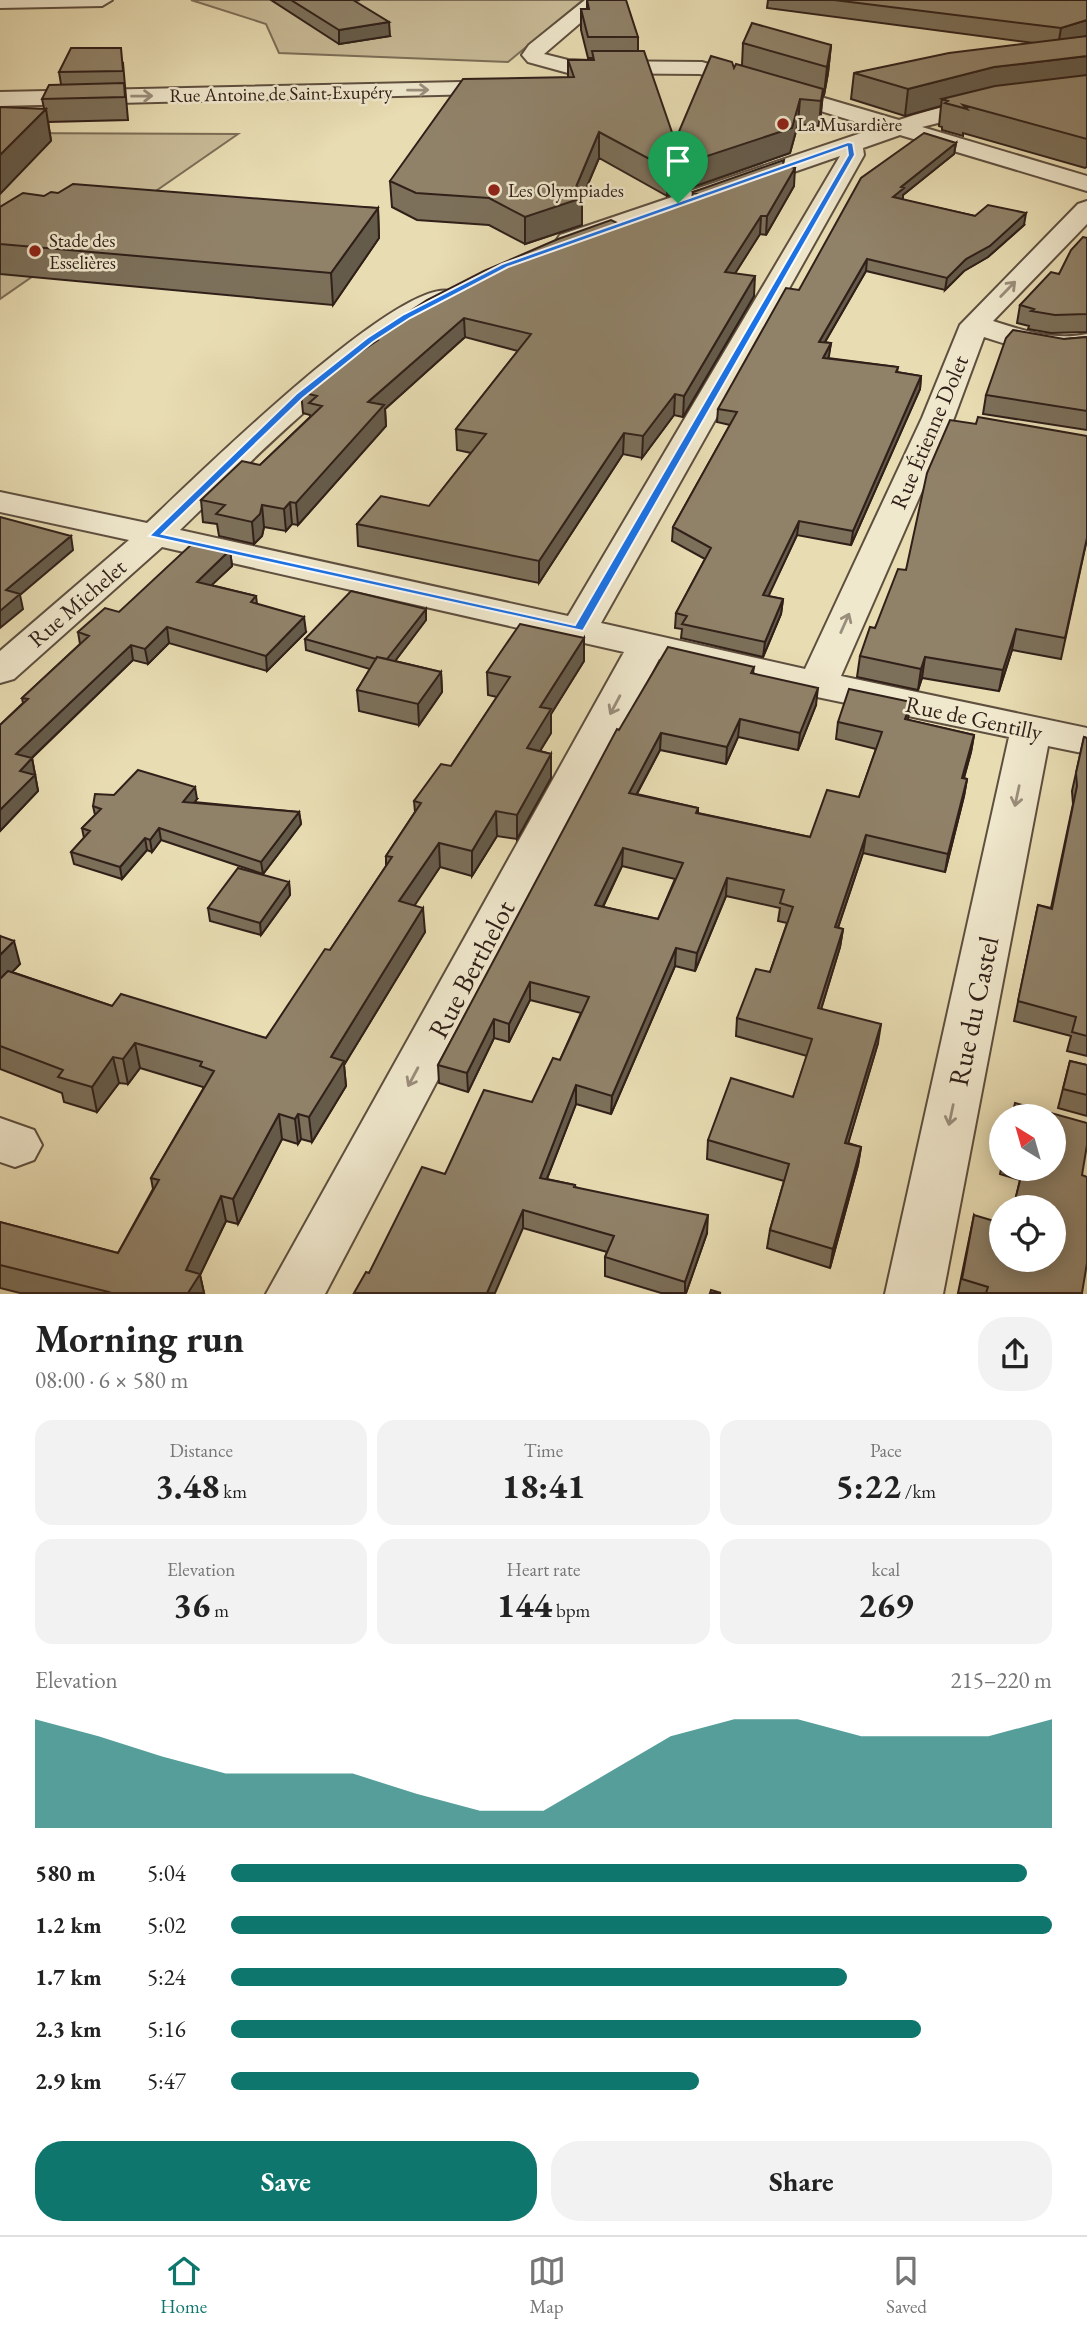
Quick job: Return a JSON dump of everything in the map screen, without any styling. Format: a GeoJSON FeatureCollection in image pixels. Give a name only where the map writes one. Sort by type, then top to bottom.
{"type":"FeatureCollection","features":[{"type":"Feature","properties":{"kind":"street"},"geometry":{"type":"LineString","coordinates":[[0,2],[102,0]]}},
{"type":"Feature","properties":{"kind":"street"},"geometry":{"type":"LineString","coordinates":[[597,0],[534,51],[535,58],[554,65],[672,64],[702,68],[1087,184]]}},
{"type":"Feature","properties":{"kind":"street","name":"Rue Antoine de Saint-Exupéry"},"geometry":{"type":"LineString","coordinates":[[0,99],[517,88],[554,65]]}},
{"type":"Feature","properties":{"kind":"street"},"geometry":{"type":"LineString","coordinates":[[548,249],[897,127],[989,103],[1087,91]]}},
{"type":"Feature","properties":{"kind":"street"},"geometry":{"type":"LineString","coordinates":[[579,629],[852,155],[850,143]]}},
{"type":"Feature","properties":{"kind":"street","name":"Rue Étienne Dolet"},"geometry":{"type":"LineString","coordinates":[[817,685],[951,420],[974,325],[1087,209]]}},
{"type":"Feature","properties":{"kind":"street","name":"Rue Michelet"},"geometry":{"type":"LineString","coordinates":[[0,671],[155,536],[261,431],[333,367],[407,316],[465,285]]}},
{"type":"Feature","properties":{"kind":"street"},"geometry":{"type":"LineString","coordinates":[[974,325],[1053,345],[1073,346],[1087,343]]}},
{"type":"Feature","properties":{"kind":"street","name":"Rue de Gentilly"},"geometry":{"type":"LineString","coordinates":[[0,502],[579,629],[817,685],[1087,741]]}},
{"type":"Feature","properties":{"kind":"street","name":"Rue Berthelot"},"geometry":{"type":"LineString","coordinates":[[295,1293],[647,645]]}},
{"type":"Feature","properties":{"kind":"street","name":"Rue du Castel"},"geometry":{"type":"LineString","coordinates":[[914,1293],[1031,729]]}},
{"type":"Feature","properties":{"kind":"shaded area"},"geometry":{"type":"Polygon","coordinates":[[[191,0],[583,0],[508,62],[279,53],[266,24],[191,0]]]}},
{"type":"Feature","properties":{"kind":"shaded area","name":"Stade des Esselières"},"geometry":{"type":"Polygon","coordinates":[[[0,133],[238,134],[0,299],[0,133]]]}},
{"type":"Feature","properties":{"kind":"building"},"geometry":{"type":"Polygon","coordinates":[[[291,0],[353,0],[389,22],[339,30],[291,0]]]}},
{"type":"Feature","properties":{"kind":"building"},"geometry":{"type":"Polygon","coordinates":[[[587,0],[626,0],[638,37],[588,37],[581,9],[589,9],[587,0]]]}},
{"type":"Feature","properties":{"kind":"building"},"geometry":{"type":"Polygon","coordinates":[[[834,0],[1087,0],[1087,20],[1061,28],[834,0]]]}},
{"type":"Feature","properties":{"kind":"building"},"geometry":{"type":"Polygon","coordinates":[[[752,23],[831,45],[827,67],[743,43],[752,23]]]}},
{"type":"Feature","properties":{"kind":"building"},"geometry":{"type":"Polygon","coordinates":[[[1087,36],[1087,56],[994,67],[908,89],[854,73],[949,53],[1087,36]]]}},
{"type":"Feature","properties":{"kind":"building"},"geometry":{"type":"Polygon","coordinates":[[[71,48],[121,48],[123,71],[59,72],[71,48]]]}},
{"type":"Feature","properties":{"kind":"building"},"geometry":{"type":"Polygon","coordinates":[[[592,51],[644,51],[675,141],[711,56],[732,62],[734,68],[736,64],[823,89],[821,101],[800,99],[792,128],[668,169],[599,132],[573,194],[582,198],[525,217],[489,198],[416,193],[390,181],[463,79],[574,77],[568,60],[594,60],[592,51]]]}},
{"type":"Feature","properties":{"kind":"building"},"geometry":{"type":"Polygon","coordinates":[[[1087,75],[1087,139],[963,105],[967,109],[945,103],[948,101],[942,99],[995,86],[1087,75]]]}},
{"type":"Feature","properties":{"kind":"building"},"geometry":{"type":"Polygon","coordinates":[[[124,83],[125,97],[42,99],[49,85],[124,83]]]}},
{"type":"Feature","properties":{"kind":"building"},"geometry":{"type":"Polygon","coordinates":[[[0,107],[46,109],[0,155],[0,107]]]}},
{"type":"Feature","properties":{"kind":"building"},"geometry":{"type":"Polygon","coordinates":[[[924,133],[956,143],[901,187],[904,188],[893,197],[975,216],[988,205],[1026,213],[990,246],[966,259],[947,278],[867,259],[819,342],[831,343],[823,358],[898,367],[896,372],[921,376],[853,531],[799,521],[763,595],[783,599],[765,642],[682,624],[687,616],[676,613],[711,548],[673,527],[737,412],[718,409],[786,288],[799,290],[861,178],[924,133]]]}},
{"type":"Feature","properties":{"kind":"building"},"geometry":{"type":"Polygon","coordinates":[[[784,160],[783,165],[795,168],[767,216],[761,216],[725,272],[755,276],[684,396],[675,394],[643,436],[624,433],[539,561],[357,524],[381,496],[429,506],[486,434],[456,429],[531,334],[464,318],[368,402],[384,405],[296,503],[290,502],[284,509],[262,505],[260,514],[252,522],[216,514],[225,505],[201,500],[242,461],[260,465],[322,406],[309,403],[317,396],[301,392],[378,340],[375,338],[399,322],[395,321],[427,300],[484,271],[558,239],[611,220],[619,224],[701,196],[693,192],[784,160]]]}},
{"type":"Feature","properties":{"kind":"building"},"geometry":{"type":"Polygon","coordinates":[[[73,184],[378,208],[331,273],[0,244],[0,207],[23,193],[44,196],[51,192],[58,193],[73,184]]]}},
{"type":"Feature","properties":{"kind":"building"},"geometry":{"type":"Polygon","coordinates":[[[1083,237],[1087,238],[1087,314],[1055,315],[1031,311],[1034,309],[1020,305],[1051,272],[1059,274],[1071,250],[1083,237]]]}},
{"type":"Feature","properties":{"kind":"building"},"geometry":{"type":"Polygon","coordinates":[[[1013,330],[1064,339],[1087,337],[1087,411],[986,395],[1006,338],[1013,330]]]}},
{"type":"Feature","properties":{"kind":"building"},"geometry":{"type":"Polygon","coordinates":[[[978,417],[1087,436],[1087,538],[1065,638],[1016,629],[1003,670],[925,657],[921,669],[860,656],[870,627],[875,628],[898,569],[906,570],[927,473],[950,420],[976,424],[978,417]]]}},
{"type":"Feature","properties":{"kind":"building"},"geometry":{"type":"Polygon","coordinates":[[[0,517],[71,536],[6,590],[20,594],[0,611],[0,517]]]}},
{"type":"Feature","properties":{"kind":"building"},"geometry":{"type":"Polygon","coordinates":[[[194,542],[230,550],[197,582],[256,596],[251,602],[304,617],[266,656],[167,627],[145,649],[131,645],[16,754],[32,758],[20,771],[35,775],[0,810],[0,725],[28,699],[22,698],[89,636],[78,632],[105,608],[119,612],[194,542]]]}},
{"type":"Feature","properties":{"kind":"building"},"geometry":{"type":"Polygon","coordinates":[[[351,591],[426,609],[387,659],[376,659],[305,639],[351,591]]]}},
{"type":"Feature","properties":{"kind":"building"},"geometry":{"type":"Polygon","coordinates":[[[520,624],[584,638],[540,707],[551,709],[527,748],[551,754],[517,815],[496,811],[472,851],[439,843],[399,901],[423,908],[331,1057],[344,1061],[309,1117],[298,1114],[295,1119],[279,1114],[233,1199],[221,1196],[186,1270],[200,1274],[188,1293],[108,1293],[0,1265],[0,1222],[118,1253],[159,1180],[151,1178],[214,1071],[200,1066],[202,1062],[135,1043],[123,1059],[113,1057],[92,1087],[58,1077],[63,1070],[0,1046],[0,979],[8,971],[112,1006],[121,994],[266,1038],[325,949],[330,950],[392,857],[386,856],[421,803],[414,801],[441,764],[451,766],[510,677],[487,672],[520,624]]]}},
{"type":"Feature","properties":{"kind":"building"},"geometry":{"type":"Polygon","coordinates":[[[668,647],[754,667],[751,673],[818,688],[800,733],[740,719],[727,747],[661,733],[629,793],[698,808],[696,813],[810,837],[827,790],[859,797],[882,732],[838,722],[849,689],[911,702],[905,719],[974,735],[962,778],[967,779],[948,854],[866,835],[835,927],[843,929],[818,1008],[881,1024],[845,1143],[861,1147],[833,1249],[770,1230],[789,1164],[708,1140],[731,1078],[793,1097],[812,1039],[737,1018],[756,969],[770,972],[793,907],[780,903],[784,890],[727,878],[697,953],[676,948],[612,1096],[576,1085],[540,1178],[708,1215],[685,1282],[605,1257],[614,1236],[523,1210],[487,1293],[354,1293],[366,1272],[369,1273],[422,1167],[445,1174],[484,1090],[532,1102],[553,1058],[560,1060],[589,997],[530,982],[509,1024],[494,1019],[467,1073],[438,1065],[617,729],[619,730],[668,647]],[[623,848],[595,905],[658,919],[683,863],[623,848]]]}},
{"type":"Feature","properties":{"kind":"building"},"geometry":{"type":"Polygon","coordinates":[[[377,657],[441,672],[418,704],[357,690],[377,657]]]}},
{"type":"Feature","properties":{"kind":"building"},"geometry":{"type":"Polygon","coordinates":[[[1084,737],[1087,738],[1087,1036],[1072,1032],[1076,1017],[1018,1001],[1038,905],[1052,909],[1084,737]]]}},
{"type":"Feature","properties":{"kind":"building"},"geometry":{"type":"Polygon","coordinates":[[[138,770],[195,787],[183,802],[299,812],[261,862],[159,828],[150,840],[145,838],[120,867],[71,852],[90,831],[82,828],[101,809],[93,806],[95,794],[114,795],[138,770]]]}},
{"type":"Feature","properties":{"kind":"building"},"geometry":{"type":"Polygon","coordinates":[[[238,868],[289,882],[260,923],[208,908],[238,868]]]}},
{"type":"Feature","properties":{"kind":"building"},"geometry":{"type":"Polygon","coordinates":[[[0,936],[14,941],[0,955],[0,936]]]}},
{"type":"Feature","properties":{"kind":"building"},"geometry":{"type":"Polygon","coordinates":[[[1070,1061],[1087,1065],[1087,1095],[1063,1089],[1070,1061]]]}},
{"type":"Feature","properties":{"kind":"building"},"geometry":{"type":"Polygon","coordinates":[[[1066,1117],[1087,1123],[1087,1145],[1082,1175],[1087,1177],[1087,1263],[1082,1293],[986,1293],[988,1287],[962,1279],[974,1215],[989,1219],[989,1272],[1066,1272],[1066,1195],[1016,1195],[1020,1181],[1066,1181],[1066,1117]]]}},
{"type":"Feature","properties":{"kind":"place","name":"La Musardière"},"geometry":{"type":"Point","coordinates":[783,124]}},
{"type":"Feature","properties":{"kind":"place","name":"Les Olympiades"},"geometry":{"type":"Point","coordinates":[494,190]}},
{"type":"Feature","properties":{"kind":"place","name":"Stade des Esselières"},"geometry":{"type":"Point","coordinates":[35,251]}},
{"type":"Feature","properties":{"kind":"route"},"geometry":{"type":"LineString","coordinates":[[850,143],[852,155],[579,629],[155,536],[261,431],[333,367],[407,316],[505,265],[678,203],[850,143]]}}]}
